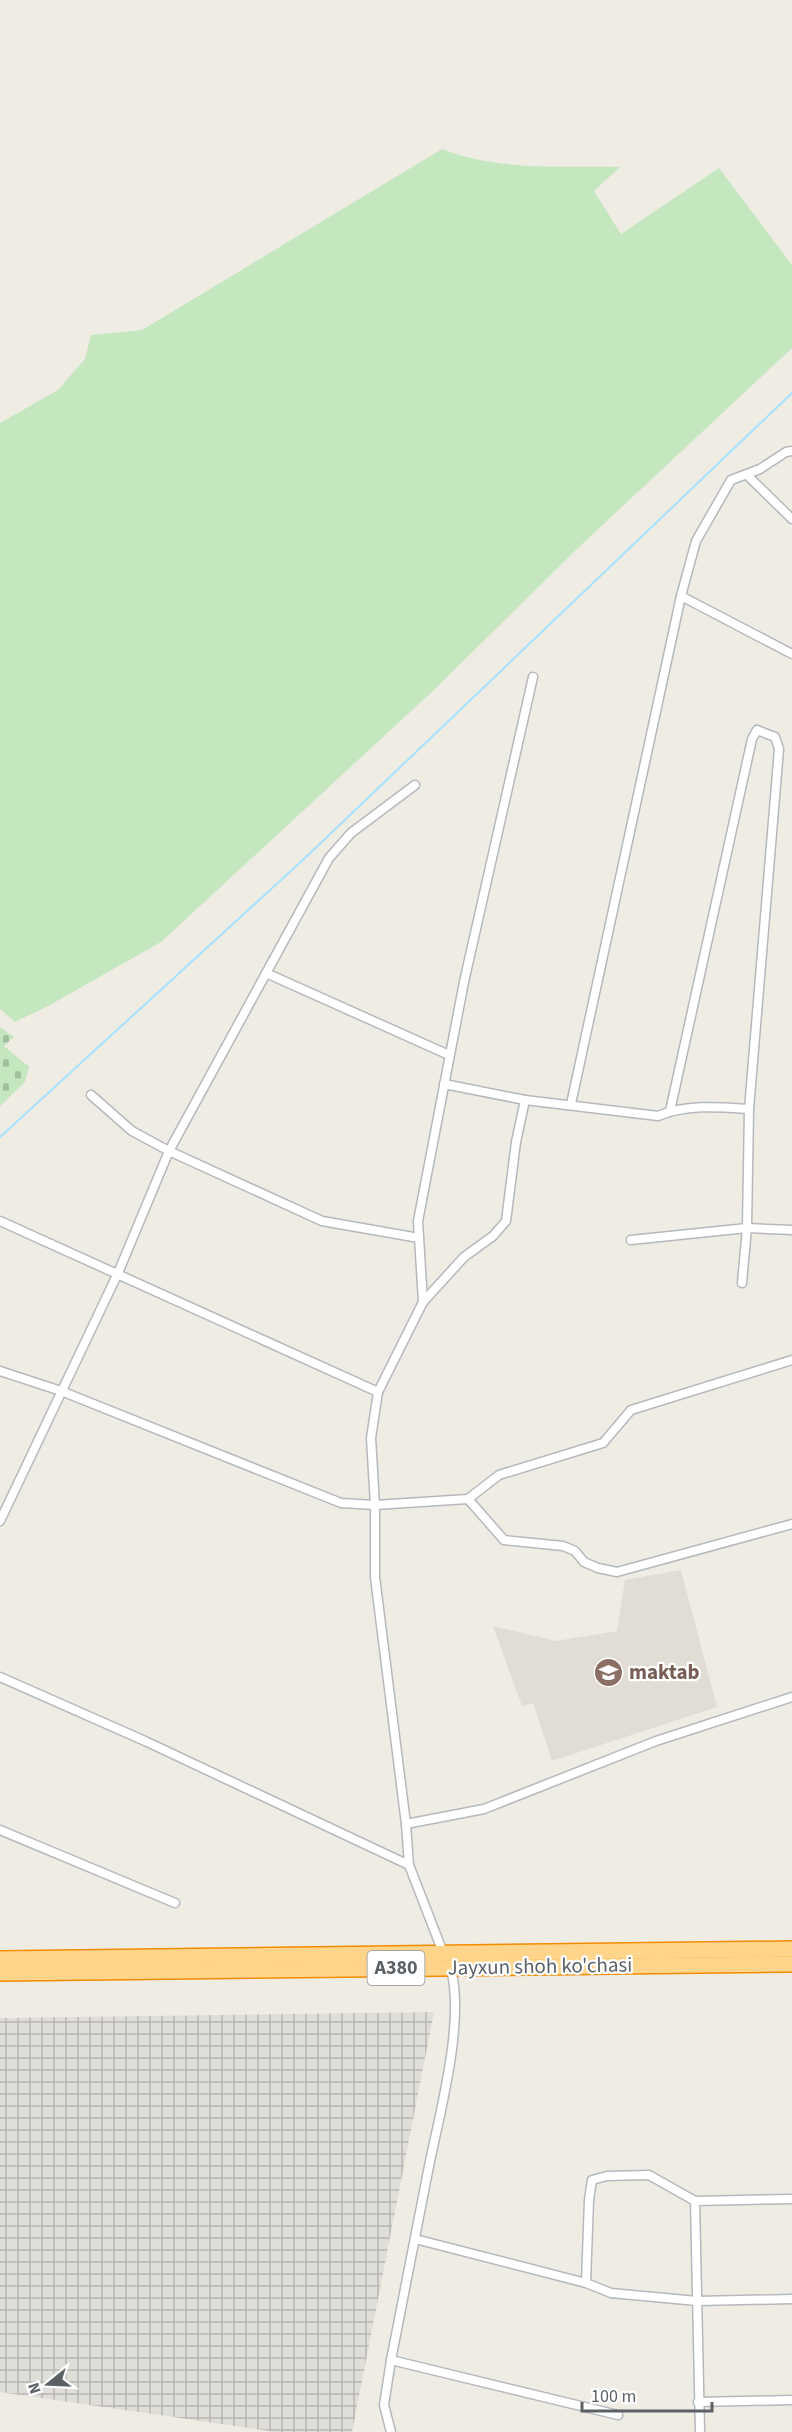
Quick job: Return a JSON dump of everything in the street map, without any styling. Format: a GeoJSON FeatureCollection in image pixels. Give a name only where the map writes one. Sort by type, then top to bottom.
{"type":"FeatureCollection","features":[{"type":"Feature","properties":{"kind":"highway","name":"Jayxun shoh ko'chasi"},"geometry":{"type":"LineString","coordinates":[[0,1973],[792,1949]]}},
{"type":"Feature","properties":{"kind":"highway","name":"Jayxun shoh ko'chasi"},"geometry":{"type":"LineString","coordinates":[[0,1959],[447,1960],[792,1964]]}},
{"type":"Feature","properties":{"kind":"street"},"geometry":{"type":"LineString","coordinates":[[571,1104],[681,596],[696,541],[731,480],[747,475],[786,452],[792,451]]}},
{"type":"Feature","properties":{"kind":"street"},"geometry":{"type":"LineString","coordinates":[[747,475],[792,519]]}},
{"type":"Feature","properties":{"kind":"street"},"geometry":{"type":"LineString","coordinates":[[681,596],[792,654]]}},
{"type":"Feature","properties":{"kind":"street"},"geometry":{"type":"LineString","coordinates":[[423,1302],[417,1221],[449,1055],[532,677]]}},
{"type":"Feature","properties":{"kind":"street"},"geometry":{"type":"LineString","coordinates":[[670,1111],[752,739],[757,730],[775,737],[779,749],[749,1109],[747,1228],[742,1283]]}},
{"type":"Feature","properties":{"kind":"street"},"geometry":{"type":"LineString","coordinates":[[0,1521],[2,1509],[118,1273],[169,1151],[330,858],[351,833],[415,784]]}},
{"type":"Feature","properties":{"kind":"street"},"geometry":{"type":"LineString","coordinates":[[266,973],[449,1055]]}},
{"type":"Feature","properties":{"kind":"street"},"geometry":{"type":"LineString","coordinates":[[444,1084],[525,1100],[658,1116],[670,1111],[702,1107],[749,1109]]}},
{"type":"Feature","properties":{"kind":"street"},"geometry":{"type":"LineString","coordinates":[[91,1095],[132,1131],[169,1151],[322,1221],[419,1238]]}},
{"type":"Feature","properties":{"kind":"street"},"geometry":{"type":"LineString","coordinates":[[391,2432],[384,2405],[414,2239],[448,2072],[454,2015],[454,1981],[409,1865],[406,1824],[375,1578],[375,1505],[371,1438],[378,1392],[423,1302],[464,1257],[493,1236],[506,1221],[516,1142],[525,1100]]}},
{"type":"Feature","properties":{"kind":"street"},"geometry":{"type":"LineString","coordinates":[[0,1221],[378,1392]]}},
{"type":"Feature","properties":{"kind":"street"},"geometry":{"type":"LineString","coordinates":[[631,1240],[747,1228],[792,1230]]}},
{"type":"Feature","properties":{"kind":"street"},"geometry":{"type":"LineString","coordinates":[[0,1371],[61,1391],[340,1503],[375,1505],[468,1499],[499,1475],[603,1443],[631,1410],[792,1360]]}},
{"type":"Feature","properties":{"kind":"street"},"geometry":{"type":"LineString","coordinates":[[468,1499],[504,1540],[563,1546],[575,1551],[584,1562],[617,1572],[792,1524]]}},
{"type":"Feature","properties":{"kind":"street"},"geometry":{"type":"LineString","coordinates":[[0,1677],[145,1741],[409,1865]]}},
{"type":"Feature","properties":{"kind":"street"},"geometry":{"type":"LineString","coordinates":[[406,1824],[484,1809],[656,1741],[792,1697]]}},
{"type":"Feature","properties":{"kind":"street"},"geometry":{"type":"LineString","coordinates":[[0,1830],[175,1903]]}},
{"type":"Feature","properties":{"kind":"street"},"geometry":{"type":"LineString","coordinates":[[586,2283],[589,2200],[592,2180],[607,2176],[649,2175],[695,2201],[792,2199]]}},
{"type":"Feature","properties":{"kind":"street"},"geometry":{"type":"LineString","coordinates":[[695,2201],[700,2432]]}},
{"type":"Feature","properties":{"kind":"street"},"geometry":{"type":"LineString","coordinates":[[414,2239],[586,2283],[611,2293],[697,2301],[792,2299]]}},
{"type":"Feature","properties":{"kind":"street"},"geometry":{"type":"LineString","coordinates":[[391,2360],[618,2415]]}},
{"type":"Feature","properties":{"kind":"street"},"geometry":{"type":"LineString","coordinates":[[698,2402],[792,2400]]}},
{"type":"Feature","properties":{"kind":"shaded area","name":"maktab"},"geometry":{"type":"Polygon","coordinates":[[[681,1570],[717,1707],[552,1761],[533,1703],[522,1706],[493,1626],[556,1641],[617,1631],[625,1580],[681,1570]]]}},
{"type":"Feature","properties":{"kind":"shaded area"},"geometry":{"type":"Polygon","coordinates":[[[434,2012],[352,2432],[276,2432],[0,2392],[0,2018],[434,2012]]]}},
{"type":"Feature","properties":{"kind":"green space"},"geometry":{"type":"Polygon","coordinates":[[[442,149],[463,156],[507,164],[620,167],[594,191],[621,234],[719,168],[792,265],[792,348],[579,547],[435,689],[161,942],[50,1005],[15,1022],[0,1009],[0,423],[58,390],[85,359],[91,335],[142,330],[442,149]]]}},
{"type":"Feature","properties":{"kind":"green space"},"geometry":{"type":"Polygon","coordinates":[[[0,1027],[14,1037],[4,1046],[29,1067],[25,1082],[0,1106],[0,1027]]]}},
{"type":"Feature","properties":{"kind":"waterway"},"geometry":{"type":"LineString","coordinates":[[0,1137],[305,858],[792,393]]}},
{"type":"Feature","properties":{"kind":"place","name":"maktab"},"geometry":{"type":"Point","coordinates":[608,1672]}}]}
